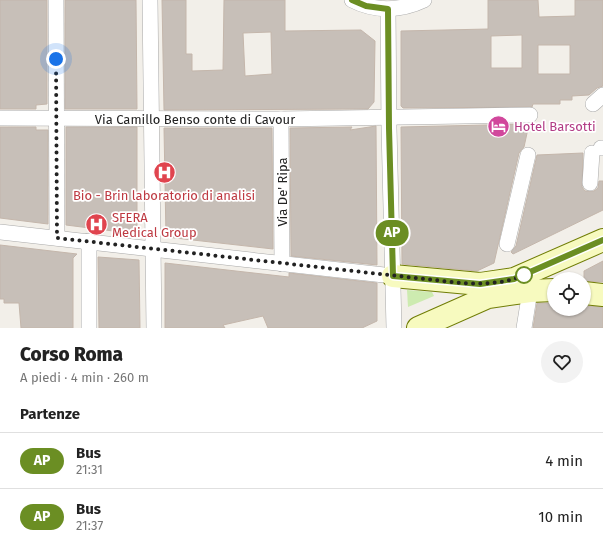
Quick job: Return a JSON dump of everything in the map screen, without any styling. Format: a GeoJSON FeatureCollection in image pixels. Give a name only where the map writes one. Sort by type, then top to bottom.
{"type":"FeatureCollection","features":[{"type":"Feature","properties":{"kind":"street"},"geometry":{"type":"LineString","coordinates":[[56,0],[57,238]]}},
{"type":"Feature","properties":{"kind":"street"},"geometry":{"type":"LineString","coordinates":[[150,0],[154,328]]}},
{"type":"Feature","properties":{"kind":"street"},"geometry":{"type":"LineString","coordinates":[[352,0],[366,6],[388,9],[404,7],[424,0]]}},
{"type":"Feature","properties":{"kind":"street"},"geometry":{"type":"LineString","coordinates":[[388,9],[394,328]]}},
{"type":"Feature","properties":{"kind":"street","name":"Via Camillo Benso conte di Cavour"},"geometry":{"type":"LineString","coordinates":[[0,118],[281,119],[530,115]]}},
{"type":"Feature","properties":{"kind":"street","name":"Via De' Ripa"},"geometry":{"type":"LineString","coordinates":[[281,119],[282,264]]}},
{"type":"Feature","properties":{"kind":"street"},"geometry":{"type":"LineString","coordinates":[[590,183],[598,150]]}},
{"type":"Feature","properties":{"kind":"street"},"geometry":{"type":"LineString","coordinates":[[507,244],[528,156]]}},
{"type":"Feature","properties":{"kind":"street"},"geometry":{"type":"LineString","coordinates":[[0,232],[393,276],[480,284],[522,285],[547,289]]}},
{"type":"Feature","properties":{"kind":"street"},"geometry":{"type":"LineString","coordinates":[[418,328],[488,297],[522,285],[603,240]]}},
{"type":"Feature","properties":{"kind":"street"},"geometry":{"type":"LineString","coordinates":[[89,241],[89,328]]}},
{"type":"Feature","properties":{"kind":"street"},"geometry":{"type":"LineString","coordinates":[[522,285],[524,328]]}},
{"type":"Feature","properties":{"kind":"street"},"geometry":{"type":"LineString","coordinates":[[591,293],[603,294]]}},
{"type":"Feature","properties":{"kind":"green space"},"geometry":{"type":"Polygon","coordinates":[[[407,290],[432,292],[434,296],[408,307],[407,290]]]}},
{"type":"Feature","properties":{"kind":"building"},"geometry":{"type":"Polygon","coordinates":[[[0,0],[47,0],[47,104],[36,105],[36,109],[0,109],[0,0]]]}},
{"type":"Feature","properties":{"kind":"building"},"geometry":{"type":"Polygon","coordinates":[[[65,0],[136,0],[137,109],[65,109],[65,0]]]}},
{"type":"Feature","properties":{"kind":"building"},"geometry":{"type":"Polygon","coordinates":[[[162,0],[186,0],[186,54],[192,54],[192,71],[223,70],[224,0],[285,0],[285,31],[361,30],[375,41],[374,102],[368,109],[164,110],[162,0]],[[271,32],[243,33],[245,76],[272,74],[271,32]]]}},
{"type":"Feature","properties":{"kind":"building"},"geometry":{"type":"Polygon","coordinates":[[[488,0],[538,0],[539,17],[575,16],[575,0],[603,0],[603,86],[597,88],[589,95],[572,96],[572,100],[560,100],[560,104],[533,104],[532,107],[403,108],[401,106],[401,31],[488,29],[488,0]],[[522,35],[491,36],[491,68],[522,68],[522,35]],[[538,45],[538,74],[570,74],[570,45],[538,45]]]}},
{"type":"Feature","properties":{"kind":"building"},"geometry":{"type":"Polygon","coordinates":[[[529,124],[524,147],[519,153],[494,263],[477,271],[402,264],[401,127],[529,124]]]}},
{"type":"Feature","properties":{"kind":"building"},"geometry":{"type":"Polygon","coordinates":[[[376,126],[377,265],[291,256],[290,128],[352,127],[350,130],[376,126]]]}},
{"type":"Feature","properties":{"kind":"building"},"geometry":{"type":"Polygon","coordinates":[[[0,127],[36,127],[36,130],[48,130],[48,224],[0,218],[0,127]]]}},
{"type":"Feature","properties":{"kind":"building"},"geometry":{"type":"Polygon","coordinates":[[[66,127],[137,127],[137,234],[66,225],[66,127]]]}},
{"type":"Feature","properties":{"kind":"building"},"geometry":{"type":"Polygon","coordinates":[[[164,128],[272,128],[273,249],[166,237],[164,128]]]}},
{"type":"Feature","properties":{"kind":"building"},"geometry":{"type":"Polygon","coordinates":[[[583,153],[582,187],[585,191],[594,191],[598,188],[599,181],[603,181],[603,210],[513,254],[511,252],[516,246],[537,155],[583,153]]]}},
{"type":"Feature","properties":{"kind":"building"},"geometry":{"type":"Polygon","coordinates":[[[0,245],[77,254],[73,258],[73,328],[21,328],[19,303],[4,303],[4,299],[0,299],[0,245]]]}},
{"type":"Feature","properties":{"kind":"building"},"geometry":{"type":"Polygon","coordinates":[[[98,257],[139,260],[140,328],[99,328],[98,257]]]}},
{"type":"Feature","properties":{"kind":"building"},"geometry":{"type":"Polygon","coordinates":[[[603,261],[603,282],[591,281],[591,272],[584,271],[603,261]]]}},
{"type":"Feature","properties":{"kind":"building"},"geometry":{"type":"Polygon","coordinates":[[[165,263],[289,277],[289,273],[377,283],[377,321],[362,328],[268,328],[263,316],[223,325],[225,328],[165,328],[165,263]]]}},
{"type":"Feature","properties":{"kind":"building"},"geometry":{"type":"Polygon","coordinates":[[[537,303],[547,303],[547,316],[591,316],[591,306],[603,307],[603,328],[533,328],[537,303]]]}},
{"type":"Feature","properties":{"kind":"bus line","name":"AP"},"geometry":{"type":"LineString","coordinates":[[352,0],[366,6],[388,9],[389,128],[393,276],[480,284],[514,279],[603,240]]}},
{"type":"Feature","properties":{"kind":"place","name":"Hotel Barsotti"},"geometry":{"type":"Point","coordinates":[499,126]}},
{"type":"Feature","properties":{"kind":"place","name":"Bio - Brin laboratorio di analisi"},"geometry":{"type":"Point","coordinates":[164,173]}},
{"type":"Feature","properties":{"kind":"place","name":"SFERA Medical Group"},"geometry":{"type":"Point","coordinates":[96,224]}},
{"type":"Feature","properties":{"kind":"route"},"geometry":{"type":"LineString","coordinates":[[56,59],[57,238],[461,283],[480,284],[514,279],[524,275]]}}]}
